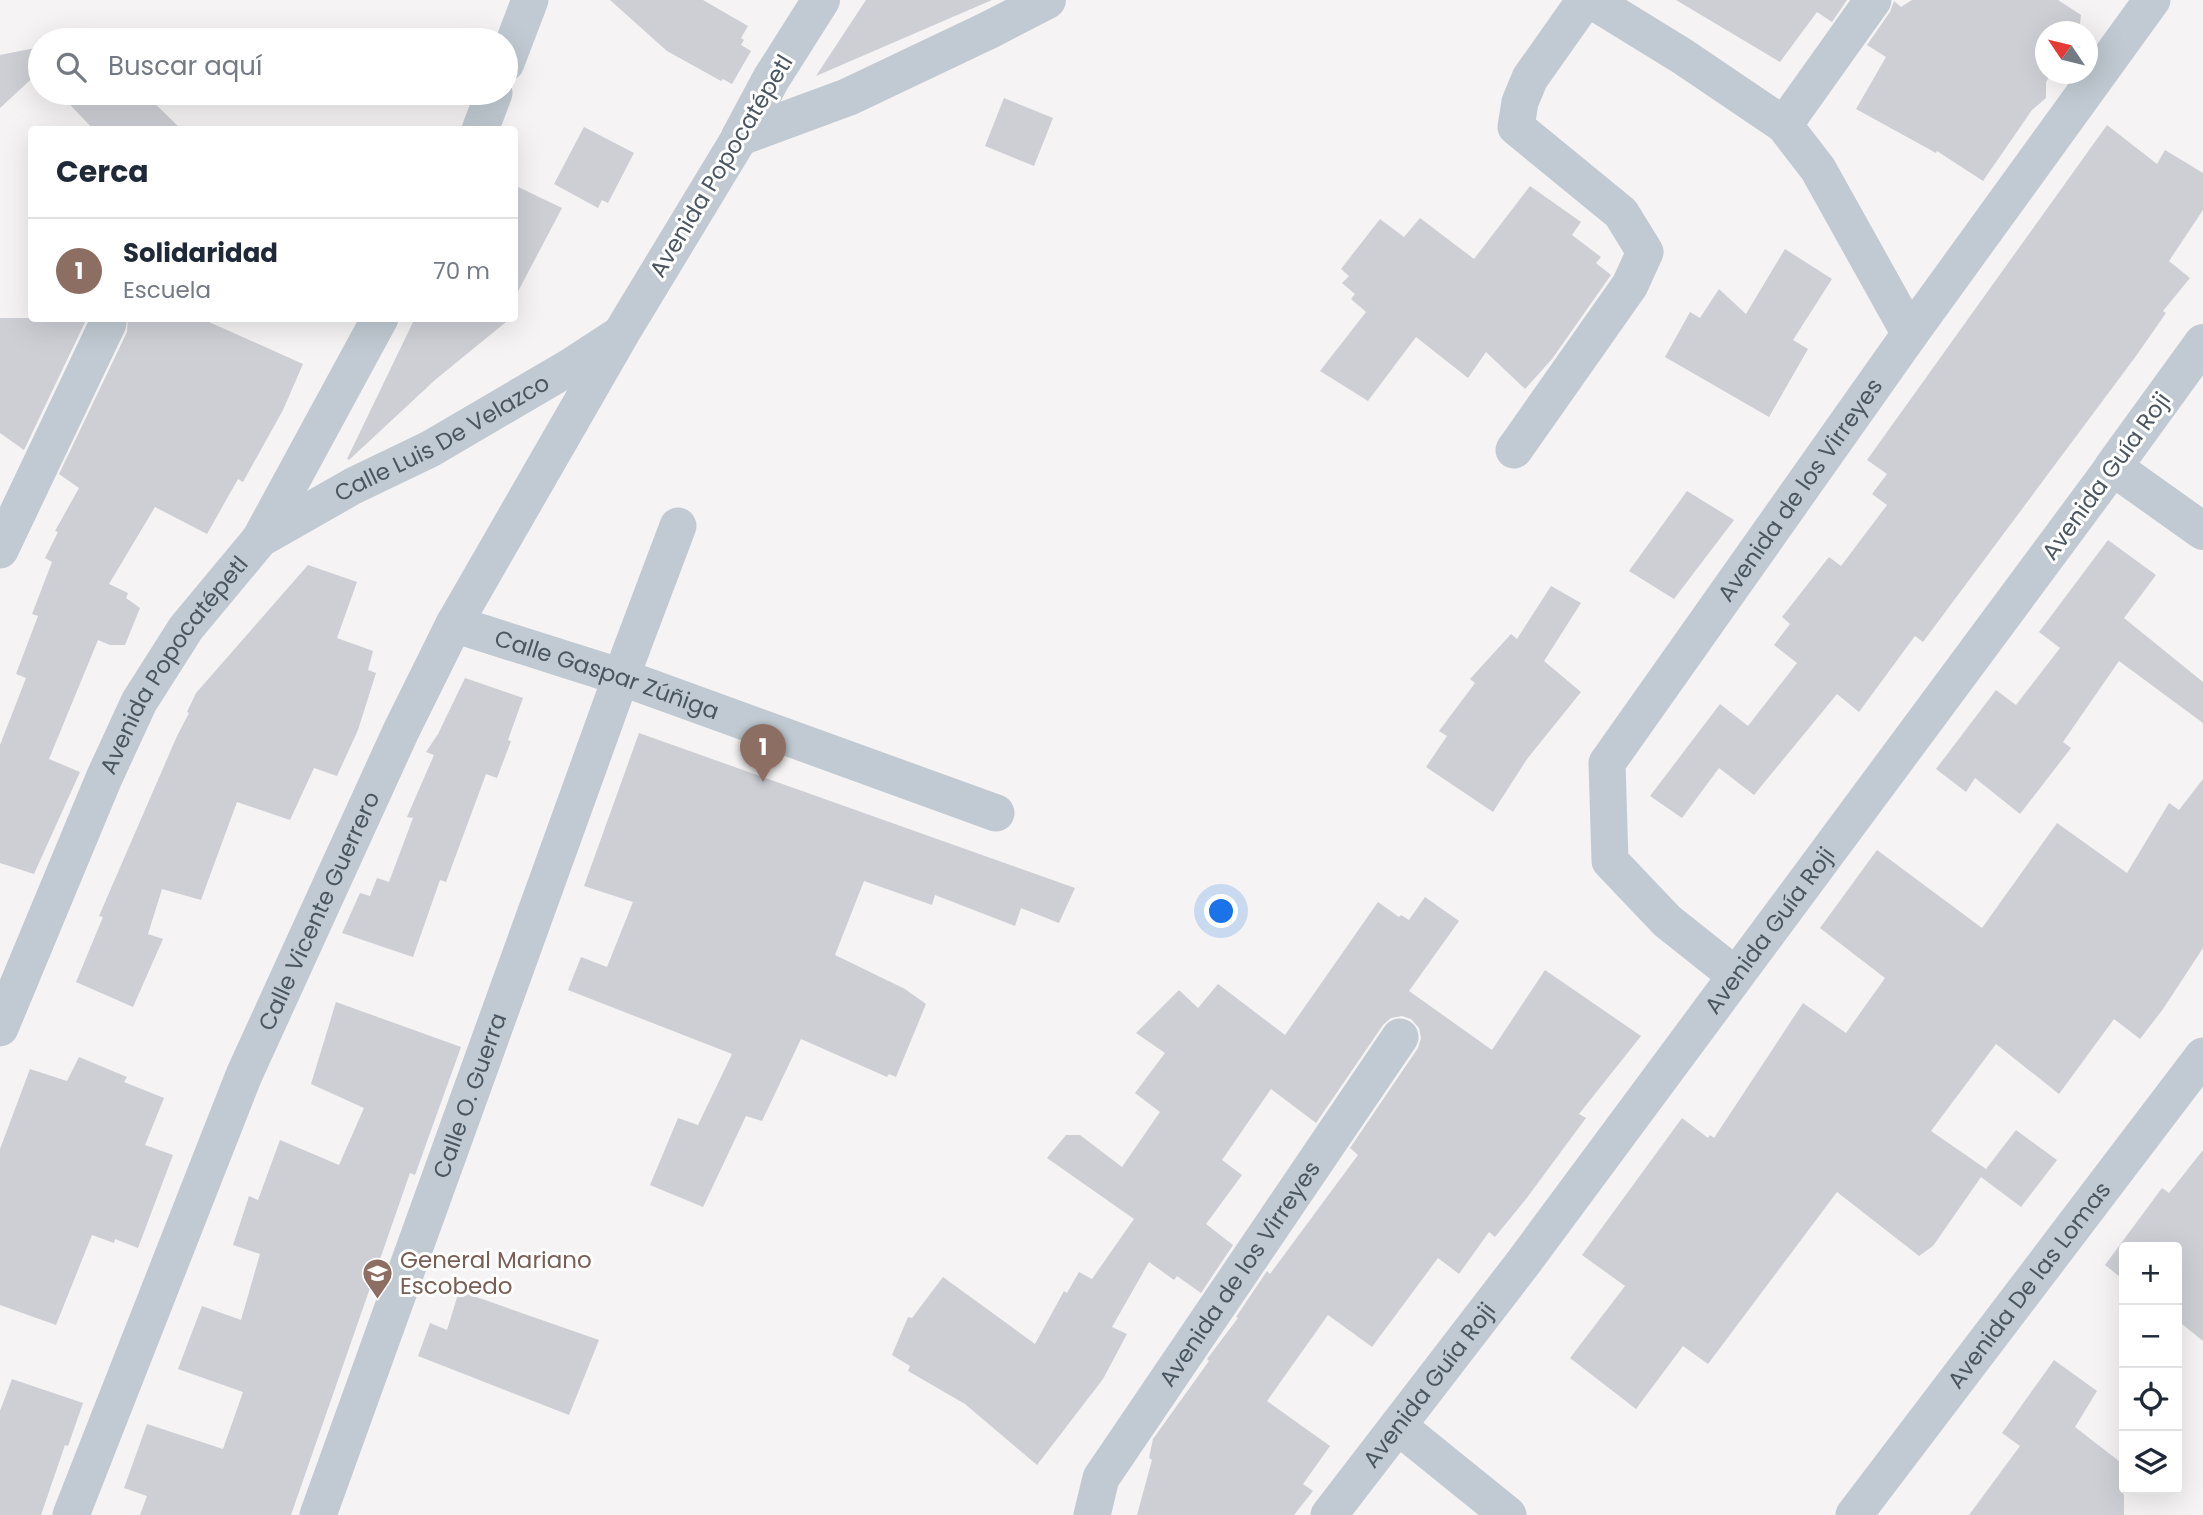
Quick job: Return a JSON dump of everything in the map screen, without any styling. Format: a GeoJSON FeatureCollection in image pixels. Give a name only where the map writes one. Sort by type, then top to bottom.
{"type":"FeatureCollection","features":[{"type":"Feature","properties":{"kind":"street"},"geometry":{"type":"LineString","coordinates":[[518,32],[530,0]]}},
{"type":"Feature","properties":{"kind":"street","name":"Avenida Popocatépetl"},"geometry":{"type":"LineString","coordinates":[[622,332],[740,136],[771,79],[821,0]]}},
{"type":"Feature","properties":{"kind":"street"},"geometry":{"type":"LineString","coordinates":[[740,136],[848,97],[1046,0]]}},
{"type":"Feature","properties":{"kind":"street"},"geometry":{"type":"LineString","coordinates":[[1514,450],[1630,285],[1645,252],[1621,213],[1516,127],[1520,102],[1530,78],[1585,0]]}},
{"type":"Feature","properties":{"kind":"street"},"geometry":{"type":"LineString","coordinates":[[1591,0],[1682,56],[1784,125],[1818,169],[1910,334]]}},
{"type":"Feature","properties":{"kind":"street"},"geometry":{"type":"LineString","coordinates":[[1784,125],[1873,0]]}},
{"type":"Feature","properties":{"kind":"street","name":"Avenida de los Virreyes"},"geometry":{"type":"LineString","coordinates":[[1735,975],[1667,921],[1610,861],[1607,763],[1910,334],[2152,0]]}},
{"type":"Feature","properties":{"kind":"street"},"geometry":{"type":"LineString","coordinates":[[482,126],[489,105]]}},
{"type":"Feature","properties":{"kind":"street","name":"Avenida Popocatépetl"},"geometry":{"type":"LineString","coordinates":[[0,1028],[104,778],[139,702],[186,628],[260,539],[378,322]]}},
{"type":"Feature","properties":{"kind":"street"},"geometry":{"type":"LineString","coordinates":[[0,550],[108,323]]}},
{"type":"Feature","properties":{"kind":"street","name":"Calle Luis De Velazco"},"geometry":{"type":"LineString","coordinates":[[260,539],[353,486],[430,449],[569,367],[622,332]]}},
{"type":"Feature","properties":{"kind":"street","name":"Calle Vicente Guerrero"},"geometry":{"type":"LineString","coordinates":[[71,1515],[244,1075],[372,793],[454,624],[622,332]]}},
{"type":"Feature","properties":{"kind":"street","name":"Avenida Guía Roji"},"geometry":{"type":"LineString","coordinates":[[1329,1515],[1523,1263],[2203,343]]}},
{"type":"Feature","properties":{"kind":"street"},"geometry":{"type":"LineString","coordinates":[[2113,467],[2203,531]]}},
{"type":"Feature","properties":{"kind":"street","name":"Calle O. Guerra"},"geometry":{"type":"LineString","coordinates":[[318,1515],[678,526]]}},
{"type":"Feature","properties":{"kind":"street","name":"Calle Gaspar Zúñiga"},"geometry":{"type":"LineString","coordinates":[[454,624],[621,677],[996,813]]}},
{"type":"Feature","properties":{"kind":"street","name":"Avenida de los Virreyes"},"geometry":{"type":"LineString","coordinates":[[1092,1515],[1101,1478],[1400,1037]]}},
{"type":"Feature","properties":{"kind":"street","name":"Avenida De las Lomas"},"geometry":{"type":"LineString","coordinates":[[1854,1515],[2203,1056]]}},
{"type":"Feature","properties":{"kind":"street"},"geometry":{"type":"LineString","coordinates":[[1398,1426],[1508,1515]]}},
{"type":"Feature","properties":{"kind":"building"},"geometry":{"type":"Polygon","coordinates":[[[610,0],[703,0],[748,26],[741,38],[744,40],[741,45],[751,51],[732,84],[723,79],[721,81],[667,51],[610,0]]]}},
{"type":"Feature","properties":{"kind":"building"},"geometry":{"type":"Polygon","coordinates":[[[866,0],[992,0],[816,76],[866,0]]]}},
{"type":"Feature","properties":{"kind":"building"},"geometry":{"type":"Polygon","coordinates":[[[1676,0],[1847,0],[1832,22],[1817,12],[1780,62],[1676,0]]]}},
{"type":"Feature","properties":{"kind":"building"},"geometry":{"type":"Polygon","coordinates":[[[1912,0],[2058,0],[2081,15],[2080,21],[2035,21],[2035,84],[2046,84],[2046,98],[2032,110],[1983,181],[1937,151],[1936,153],[1856,109],[1886,57],[1867,45],[1890,12],[1894,1],[1901,7],[1912,0]]]}},
{"type":"Feature","properties":{"kind":"building"},"geometry":{"type":"Polygon","coordinates":[[[28,49],[28,82],[0,108],[0,55],[28,49]]]}},
{"type":"Feature","properties":{"kind":"building"},"geometry":{"type":"Polygon","coordinates":[[[1004,98],[1053,118],[1034,166],[985,146],[1004,98]]]}},
{"type":"Feature","properties":{"kind":"building"},"geometry":{"type":"Polygon","coordinates":[[[70,105],[156,105],[178,126],[90,126],[70,105]]]}},
{"type":"Feature","properties":{"kind":"building"},"geometry":{"type":"Polygon","coordinates":[[[2107,125],[2157,164],[2165,150],[2203,173],[2203,210],[2169,261],[2190,278],[2163,311],[2166,313],[2136,356],[1923,642],[1915,636],[1859,712],[1837,694],[1754,795],[1719,768],[1682,818],[1650,796],[1720,704],[1748,726],[1797,663],[1774,645],[1790,624],[1782,617],[1829,557],[1841,566],[1887,505],[1872,494],[1887,474],[1867,460],[2107,125]]]}},
{"type":"Feature","properties":{"kind":"building"},"geometry":{"type":"Polygon","coordinates":[[[584,127],[634,153],[608,203],[602,200],[598,208],[554,184],[584,127]]]}},
{"type":"Feature","properties":{"kind":"building"},"geometry":{"type":"Polygon","coordinates":[[[1530,186],[1581,222],[1572,235],[1601,257],[1596,263],[1611,275],[1552,359],[1525,389],[1486,352],[1468,378],[1416,337],[1368,401],[1320,371],[1366,312],[1351,299],[1355,294],[1342,283],[1349,276],[1341,269],[1380,219],[1404,237],[1420,218],[1474,259],[1530,186]]]}},
{"type":"Feature","properties":{"kind":"building"},"geometry":{"type":"Polygon","coordinates":[[[518,187],[562,208],[518,291],[518,187]]]}},
{"type":"Feature","properties":{"kind":"building"},"geometry":{"type":"Polygon","coordinates":[[[1785,249],[1832,279],[1793,340],[1808,349],[1769,417],[1665,357],[1690,312],[1700,318],[1719,289],[1746,314],[1785,249]]]}},
{"type":"Feature","properties":{"kind":"building"},"geometry":{"type":"Polygon","coordinates":[[[0,318],[28,318],[28,322],[85,322],[24,450],[0,433],[0,318]]]}},
{"type":"Feature","properties":{"kind":"building"},"geometry":{"type":"Polygon","coordinates":[[[128,322],[209,322],[303,364],[283,410],[243,482],[238,479],[207,534],[155,507],[109,584],[128,593],[126,598],[140,608],[125,645],[110,645],[98,640],[49,759],[80,772],[34,874],[0,863],[0,745],[26,678],[16,674],[38,616],[32,614],[52,562],[45,558],[58,532],[55,531],[79,488],[59,474],[127,332],[128,322]]]}},
{"type":"Feature","properties":{"kind":"building"},"geometry":{"type":"Polygon","coordinates":[[[413,322],[506,322],[435,380],[347,459],[413,322]]]}},
{"type":"Feature","properties":{"kind":"building"},"geometry":{"type":"Polygon","coordinates":[[[1687,491],[1734,520],[1674,599],[1629,571],[1687,491]]]}},
{"type":"Feature","properties":{"kind":"building"},"geometry":{"type":"Polygon","coordinates":[[[2108,540],[2156,575],[2124,618],[2203,682],[2203,723],[2119,661],[2063,742],[2071,748],[2020,814],[1975,778],[1966,792],[1936,769],[1996,690],[2016,705],[2060,648],[2039,632],[2108,540]]]}},
{"type":"Feature","properties":{"kind":"building"},"geometry":{"type":"Polygon","coordinates":[[[308,565],[357,582],[337,638],[373,651],[368,670],[376,673],[358,730],[337,776],[314,768],[290,820],[237,802],[201,900],[162,889],[148,934],[163,939],[133,1007],[76,982],[103,917],[99,916],[196,693],[308,565]]]}},
{"type":"Feature","properties":{"kind":"building"},"geometry":{"type":"Polygon","coordinates":[[[1551,586],[1581,603],[1544,661],[1581,692],[1527,759],[1493,812],[1426,767],[1447,736],[1439,731],[1475,683],[1470,679],[1511,634],[1517,639],[1551,586]]]}},
{"type":"Feature","properties":{"kind":"building"},"geometry":{"type":"Polygon","coordinates":[[[465,678],[523,698],[497,778],[486,774],[446,882],[440,880],[413,957],[342,933],[360,893],[370,896],[377,878],[389,882],[413,818],[407,817],[434,755],[426,752],[438,734],[465,678]]]}},
{"type":"Feature","properties":{"kind":"building"},"geometry":{"type":"Polygon","coordinates":[[[639,733],[1075,888],[1059,923],[1021,908],[1015,926],[935,895],[932,905],[864,881],[835,955],[905,989],[926,1004],[896,1077],[889,1074],[887,1077],[801,1039],[762,1121],[746,1116],[703,1207],[650,1185],[678,1118],[698,1125],[732,1054],[568,990],[581,957],[607,967],[633,902],[584,886],[639,733]]]}},
{"type":"Feature","properties":{"kind":"building"},"geometry":{"type":"Polygon","coordinates":[[[2203,779],[2203,948],[2140,1039],[2114,1019],[2059,1094],[1996,1044],[1931,1131],[1986,1169],[2016,1130],[2057,1160],[2021,1207],[1981,1177],[1933,1246],[1919,1256],[1837,1192],[1708,1364],[1683,1346],[1636,1409],[1570,1358],[1625,1286],[1582,1255],[1682,1118],[1708,1138],[1710,1135],[1714,1138],[1803,1003],[1846,1033],[1885,978],[1820,928],[1877,850],[1982,928],[2057,823],[2127,873],[2169,803],[2179,810],[2203,779]]]}},
{"type":"Feature","properties":{"kind":"building"},"geometry":{"type":"Polygon","coordinates":[[[1425,897],[1459,921],[1409,991],[1492,1050],[1545,970],[1641,1036],[1579,1114],[1586,1118],[1526,1199],[1495,1237],[1489,1232],[1459,1274],[1438,1258],[1372,1347],[1328,1315],[1267,1401],[1330,1446],[1303,1484],[1313,1491],[1294,1515],[1137,1515],[1152,1460],[1149,1458],[1153,1439],[1209,1361],[1207,1359],[1238,1318],[1236,1317],[1267,1271],[1270,1274],[1358,1155],[1350,1148],[1418,1048],[1421,1038],[1419,1028],[1411,1019],[1402,1016],[1391,1018],[1383,1025],[1316,1123],[1271,1089],[1222,1160],[1242,1175],[1206,1224],[1233,1245],[1201,1293],[1177,1276],[1174,1280],[1149,1262],[1112,1327],[1127,1334],[1103,1379],[1037,1465],[965,1404],[908,1371],[910,1366],[892,1355],[908,1317],[912,1318],[943,1277],[1035,1344],[1064,1291],[1067,1293],[1079,1272],[1092,1279],[1134,1219],[1047,1158],[1066,1135],[1080,1135],[1122,1167],[1160,1112],[1135,1093],[1165,1053],[1136,1033],[1179,990],[1198,1008],[1218,984],[1285,1035],[1378,902],[1399,917],[1401,915],[1409,920],[1425,897]]]}},
{"type":"Feature","properties":{"kind":"building"},"geometry":{"type":"Polygon","coordinates":[[[336,1002],[461,1047],[415,1175],[410,1173],[291,1515],[140,1515],[147,1496],[124,1488],[147,1424],[223,1449],[243,1392],[178,1369],[202,1306],[241,1320],[260,1254],[233,1245],[249,1196],[258,1200],[280,1140],[339,1165],[364,1108],[311,1084],[336,1002]]]}},
{"type":"Feature","properties":{"kind":"building"},"geometry":{"type":"Polygon","coordinates":[[[79,1057],[127,1077],[124,1082],[164,1098],[145,1145],[173,1155],[138,1248],[115,1239],[114,1243],[92,1235],[56,1325],[0,1305],[0,1149],[30,1069],[67,1081],[79,1057]]]}},
{"type":"Feature","properties":{"kind":"building"},"geometry":{"type":"Polygon","coordinates":[[[2203,1150],[2203,1341],[2182,1324],[2182,1242],[2122,1242],[2162,1188],[2169,1193],[2203,1150]]]}},
{"type":"Feature","properties":{"kind":"building"},"geometry":{"type":"Polygon","coordinates":[[[2119,1246],[2119,1276],[2105,1265],[2119,1246]]]}},
{"type":"Feature","properties":{"kind":"building"},"geometry":{"type":"Polygon","coordinates":[[[459,1291],[599,1340],[569,1415],[418,1356],[430,1323],[447,1330],[459,1291]]]}},
{"type":"Feature","properties":{"kind":"building"},"geometry":{"type":"Polygon","coordinates":[[[2054,1360],[2097,1391],[2075,1427],[2119,1461],[2119,1494],[2124,1494],[2124,1515],[1969,1515],[2020,1446],[2002,1433],[2054,1360]]]}},
{"type":"Feature","properties":{"kind":"building"},"geometry":{"type":"Polygon","coordinates":[[[12,1379],[83,1403],[68,1446],[65,1445],[41,1515],[0,1515],[0,1411],[12,1379]]]}},
{"type":"Feature","properties":{"kind":"place","name":"Solidaridad"},"geometry":{"type":"Point","coordinates":[763,782]}},
{"type":"Feature","properties":{"kind":"place","name":"General Mariano Escobedo"},"geometry":{"type":"Point","coordinates":[377,1300]}}]}
